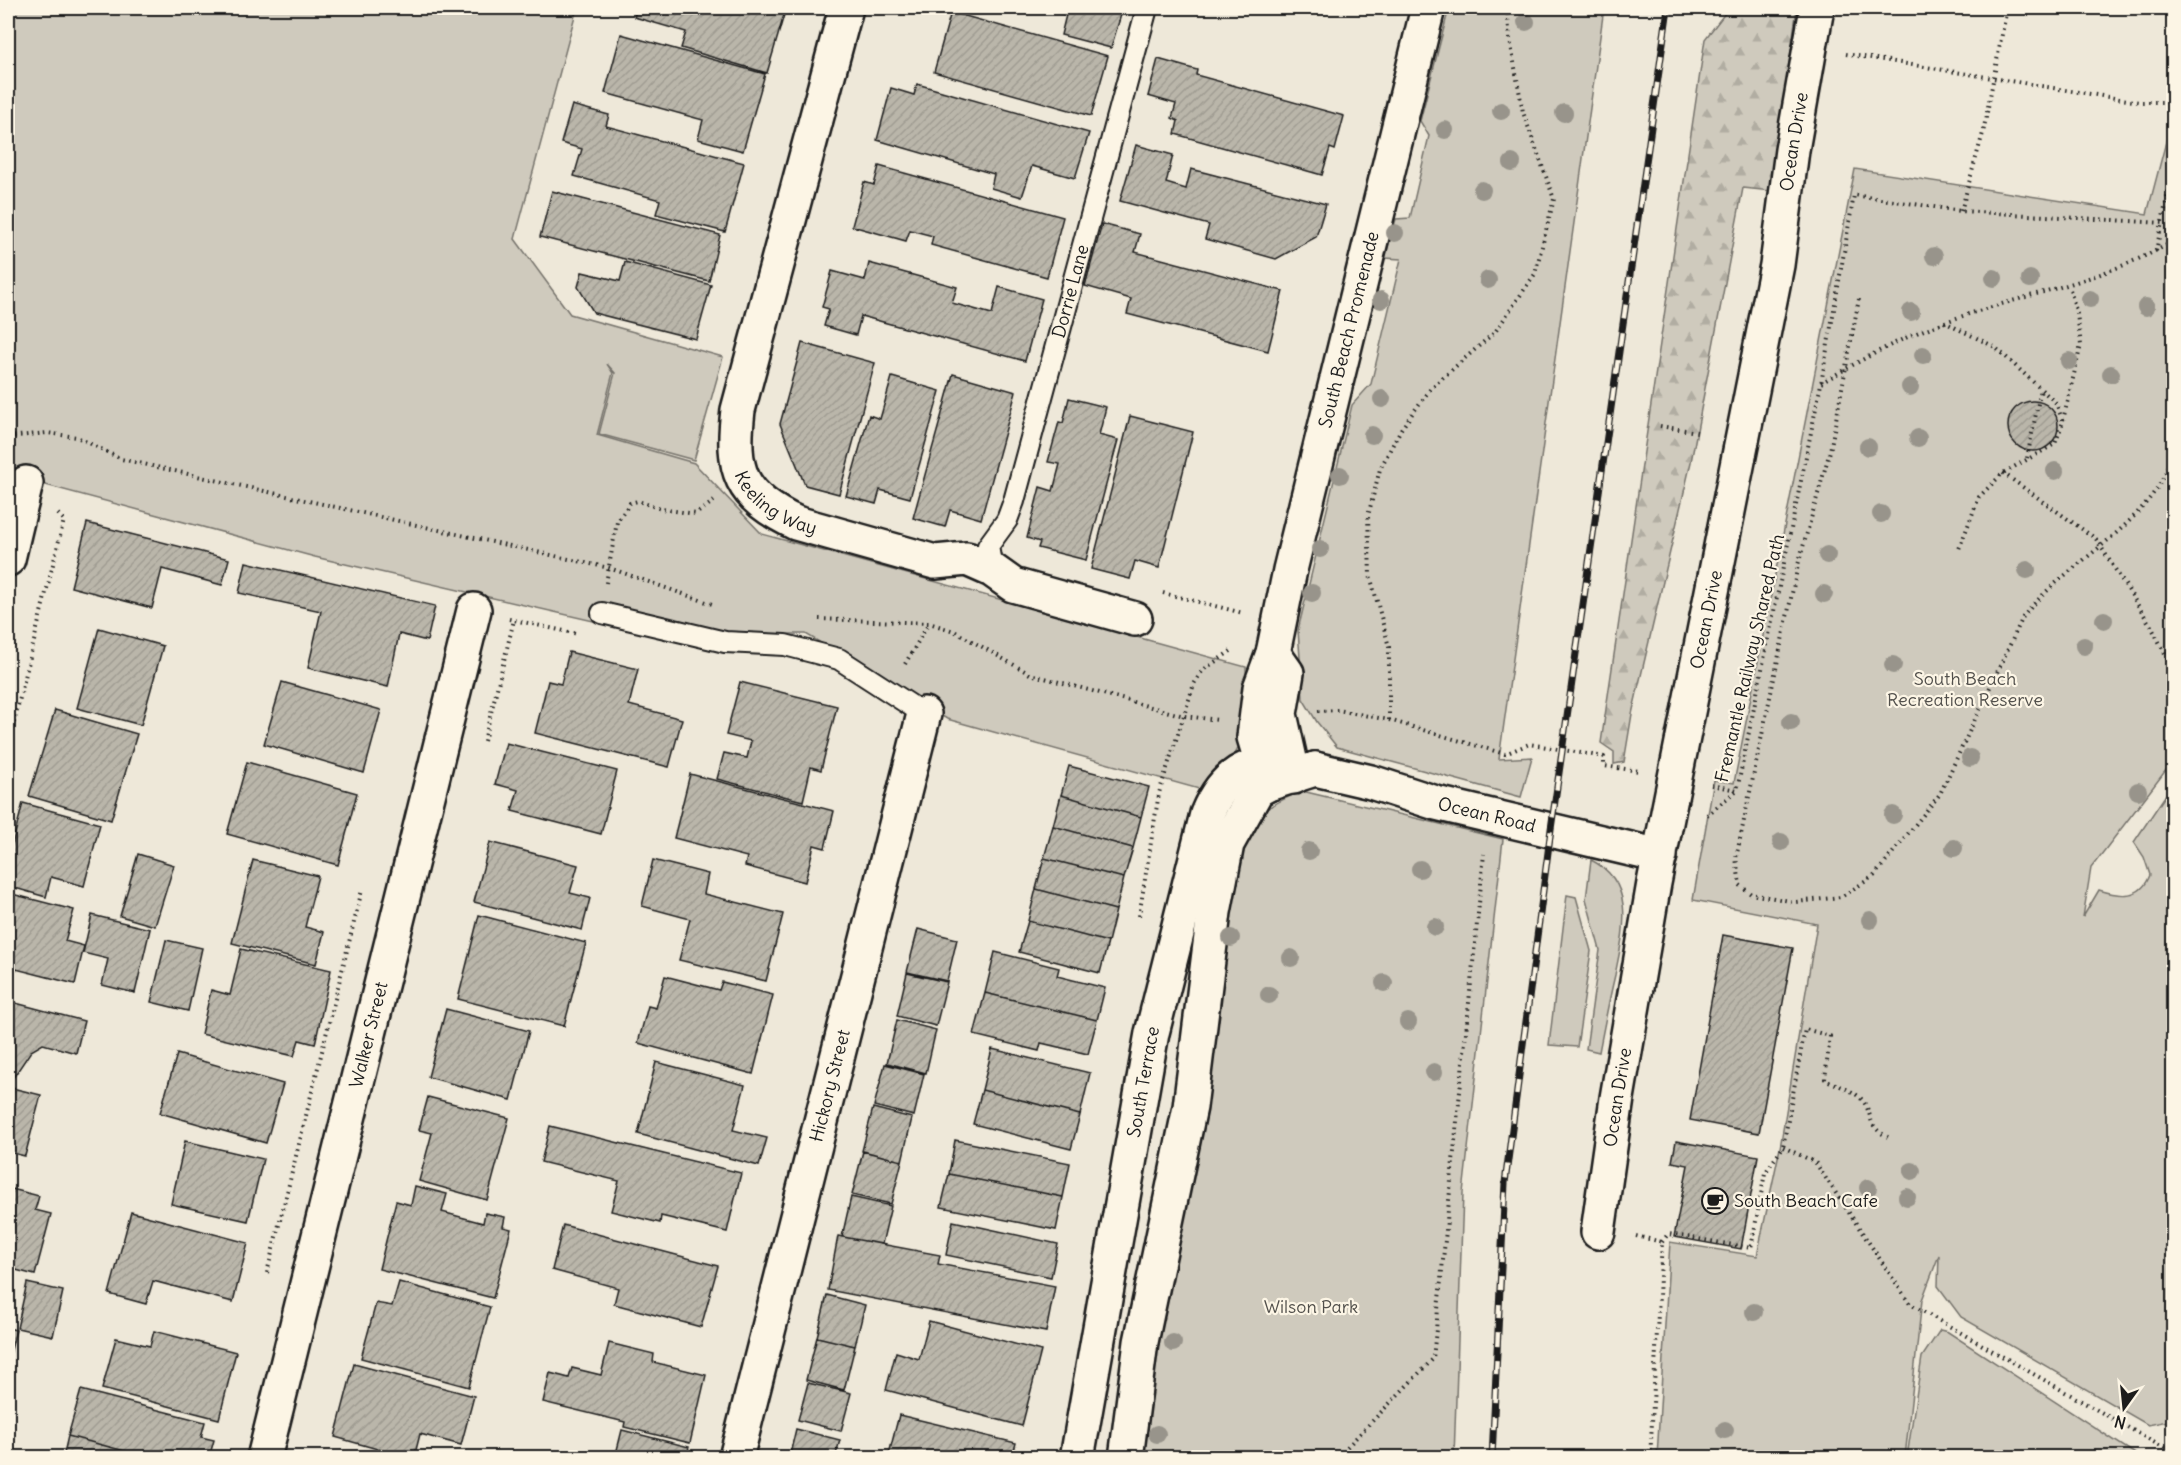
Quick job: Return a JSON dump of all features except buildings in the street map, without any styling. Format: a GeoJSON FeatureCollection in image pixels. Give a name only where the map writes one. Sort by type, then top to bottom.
{"type":"FeatureCollection","features":[{"type":"Feature","properties":{"kind":"street","name":"Keeling Way"},"geometry":{"type":"LineString","coordinates":[[846,8],[738,410],[735,453],[743,484],[755,499],[796,523],[919,558],[950,562],[967,559],[992,570],[1013,585],[1135,619]]}},
{"type":"Feature","properties":{"kind":"street","name":"South Beach Promenade"},"geometry":{"type":"LineString","coordinates":[[1285,770],[1254,737],[1268,718],[1260,688],[1273,653],[1290,570],[1428,8]]}},
{"type":"Feature","properties":{"kind":"street","name":"Ocean Drive"},"geometry":{"type":"LineString","coordinates":[[1598,1232],[1630,1020],[1660,856],[1777,265],[1794,138],[1817,8]]}},
{"type":"Feature","properties":{"kind":"street"},"geometry":{"type":"LineString","coordinates":[[8,559],[26,483]]}},
{"type":"Feature","properties":{"kind":"street","name":"Walker Street"},"geometry":{"type":"LineString","coordinates":[[264,1458],[474,610]]}},
{"type":"Feature","properties":{"kind":"street","name":"Hickory Street"},"geometry":{"type":"LineString","coordinates":[[736,1458],[924,714]]}},
{"type":"Feature","properties":{"kind":"street"},"geometry":{"type":"LineString","coordinates":[[1126,1458],[1142,1342],[1190,1107],[1220,872],[1227,844],[1257,790],[1285,770]]}},
{"type":"Feature","properties":{"kind":"street","name":"Ocean Road"},"geometry":{"type":"LineString","coordinates":[[1285,770],[1371,782],[1436,803],[1660,856]]}},
{"type":"Feature","properties":{"kind":"street","name":"South Terrace"},"geometry":{"type":"LineString","coordinates":[[1077,1458],[1152,1033],[1207,814],[1214,797],[1232,775],[1285,770]]}},
{"type":"Feature","properties":{"kind":"lane","name":"Dorrie Lane"},"geometry":{"type":"LineString","coordinates":[[992,570],[988,546],[1007,520],[1014,501],[1147,8]]}},
{"type":"Feature","properties":{"kind":"lane"},"geometry":{"type":"LineString","coordinates":[[602,613],[725,642],[785,645],[839,659],[924,714]]}},
{"type":"Feature","properties":{"kind":"path"},"geometry":{"type":"LineString","coordinates":[[1389,720],[1389,646],[1369,564],[1368,516],[1380,469],[1401,429],[1431,388],[1495,332],[1534,273],[1554,199],[1523,112],[1510,40],[1507,8]]}},
{"type":"Feature","properties":{"kind":"path"},"geometry":{"type":"LineString","coordinates":[[2007,8],[1995,79],[1961,211],[2163,223]]}},
{"type":"Feature","properties":{"kind":"path"},"geometry":{"type":"LineString","coordinates":[[1839,53],[2139,102],[2174,102]]}},
{"type":"Feature","properties":{"kind":"path"},"geometry":{"type":"LineString","coordinates":[[2156,251],[2174,165]]}},
{"type":"Feature","properties":{"kind":"path","name":"Fremantle Railway Shared Path"},"geometry":{"type":"LineString","coordinates":[[1705,817],[1737,790],[1821,384],[1854,195],[1961,211]]}},
{"type":"Feature","properties":{"kind":"path"},"geometry":{"type":"LineString","coordinates":[[1821,384],[1848,368],[1944,322],[2069,286],[2156,251],[2174,241]]}},
{"type":"Feature","properties":{"kind":"path"},"geometry":{"type":"LineString","coordinates":[[1959,549],[1979,497],[2003,473],[2055,444],[2063,422],[2081,345],[2077,314],[2069,286]]}},
{"type":"Feature","properties":{"kind":"path"},"geometry":{"type":"LineString","coordinates":[[1859,300],[1848,368],[1830,451],[1798,565],[1736,858],[1740,885],[1751,894],[1796,902],[1841,897],[1874,876],[1940,794],[2023,617],[2039,596],[2100,546],[2142,506],[2160,484],[2174,441]]}},
{"type":"Feature","properties":{"kind":"path"},"geometry":{"type":"LineString","coordinates":[[1944,322],[1995,347],[2056,403],[2063,422]]}},
{"type":"Feature","properties":{"kind":"path"},"geometry":{"type":"LineString","coordinates":[[2027,458],[2041,389]]}},
{"type":"Feature","properties":{"kind":"path"},"geometry":{"type":"LineString","coordinates":[[1660,426],[1697,432]]}},
{"type":"Feature","properties":{"kind":"path"},"geometry":{"type":"LineString","coordinates":[[8,437],[47,433],[77,437],[121,459],[609,568],[716,606]]}},
{"type":"Feature","properties":{"kind":"path"},"geometry":{"type":"LineString","coordinates":[[2003,473],[2096,539],[2151,626],[2174,671]]}},
{"type":"Feature","properties":{"kind":"path"},"geometry":{"type":"LineString","coordinates":[[8,746],[64,520],[26,483]]}},
{"type":"Feature","properties":{"kind":"path"},"geometry":{"type":"LineString","coordinates":[[474,610],[588,636],[602,613],[617,522],[630,503],[638,501],[661,509],[696,514],[743,484]]}},
{"type":"Feature","properties":{"kind":"path"},"geometry":{"type":"LineString","coordinates":[[812,619],[929,623],[954,631],[1030,674],[1184,716],[1242,723],[1338,710],[1389,720],[1505,754],[1529,744],[1604,757],[1604,766],[1737,790]]}},
{"type":"Feature","properties":{"kind":"path"},"geometry":{"type":"LineString","coordinates":[[889,692],[929,623]]}},
{"type":"Feature","properties":{"kind":"path"},"geometry":{"type":"LineString","coordinates":[[1344,1458],[1345,1449],[1433,1359],[1488,814]]}},
{"type":"Feature","properties":{"kind":"path"},"geometry":{"type":"LineString","coordinates":[[1650,1458],[1662,1242],[1668,1234],[1751,1248],[1765,1173],[1784,1147],[1805,1029],[1830,1036],[1825,1079],[1864,1102],[1872,1123],[1879,1132],[1888,1137]]}},
{"type":"Feature","properties":{"kind":"path"},"geometry":{"type":"LineString","coordinates":[[1784,1147],[1815,1162],[1911,1304],[2173,1453]]}},
{"type":"Feature","properties":{"kind":"path"},"geometry":{"type":"LineString","coordinates":[[1634,1227],[1634,1235],[1662,1242]]}},
{"type":"Feature","properties":{"kind":"green space"},"geometry":{"type":"Polygon","coordinates":[[[8,8],[577,8],[515,239],[570,314],[723,357],[694,460],[599,434],[615,373],[607,364],[613,373],[597,435],[694,463],[762,534],[1246,667],[1247,726],[1234,756],[1199,789],[947,719],[806,634],[650,634],[315,557],[8,475],[8,8]]]}},
{"type":"Feature","properties":{"kind":"green space"},"geometry":{"type":"Polygon","coordinates":[[[1449,8],[1604,8],[1499,759],[1532,757],[1521,797],[1337,747],[1317,722],[1303,699],[1298,630],[1352,405],[1371,384],[1401,259],[1385,258],[1396,219],[1410,218],[1429,136],[1420,121],[1449,8]]]}},
{"type":"Feature","properties":{"kind":"green space"},"geometry":{"type":"Polygon","coordinates":[[[1729,8],[1797,8],[1771,191],[1743,188],[1691,462],[1632,714],[1624,762],[1614,764],[1614,752],[1601,743],[1705,39],[1729,8]]]}},
{"type":"Feature","properties":{"kind":"green space","name":"South Beach Recreation Reserve"},"geometry":{"type":"Polygon","coordinates":[[[2173,115],[2173,761],[2091,868],[2083,917],[2099,890],[2122,895],[2129,894],[2136,892],[2146,883],[2150,875],[2144,857],[2134,842],[2173,784],[2173,1420],[2148,1425],[1961,1317],[1938,1286],[1939,1255],[1922,1300],[1905,1457],[1657,1457],[1670,1242],[1757,1256],[1780,1148],[1817,924],[1693,900],[1714,780],[1734,783],[1855,169],[2147,214],[2173,115]]]}},
{"type":"Feature","properties":{"kind":"green space","name":"Wilson Park"},"geometry":{"type":"Polygon","coordinates":[[[1302,791],[1503,839],[1463,1193],[1454,1457],[1136,1458],[1237,850],[1250,827],[1262,813],[1278,802],[1302,791]]]}},
{"type":"Feature","properties":{"kind":"green space"},"geometry":{"type":"Polygon","coordinates":[[[1591,860],[1606,870],[1616,882],[1624,911],[1621,943],[1599,1052],[1586,1049],[1600,950],[1586,899],[1591,860]]]}},
{"type":"Feature","properties":{"kind":"green space"},"geometry":{"type":"Polygon","coordinates":[[[1567,895],[1576,897],[1591,951],[1577,1047],[1549,1045],[1567,895]]]}},
{"type":"Feature","properties":{"kind":"green space"},"geometry":{"type":"Polygon","coordinates":[[[1940,1330],[1948,1332],[2140,1457],[1907,1457],[1922,1357],[1940,1330]]]}},
{"type":"Feature","properties":{"kind":"railway"},"geometry":{"type":"LineString","coordinates":[[1492,1458],[1505,1183],[1551,829],[1668,8]]}},
{"type":"Feature","properties":{"kind":"place","name":"South Beach Cafe"},"geometry":{"type":"Point","coordinates":[1715,1201]}}]}
